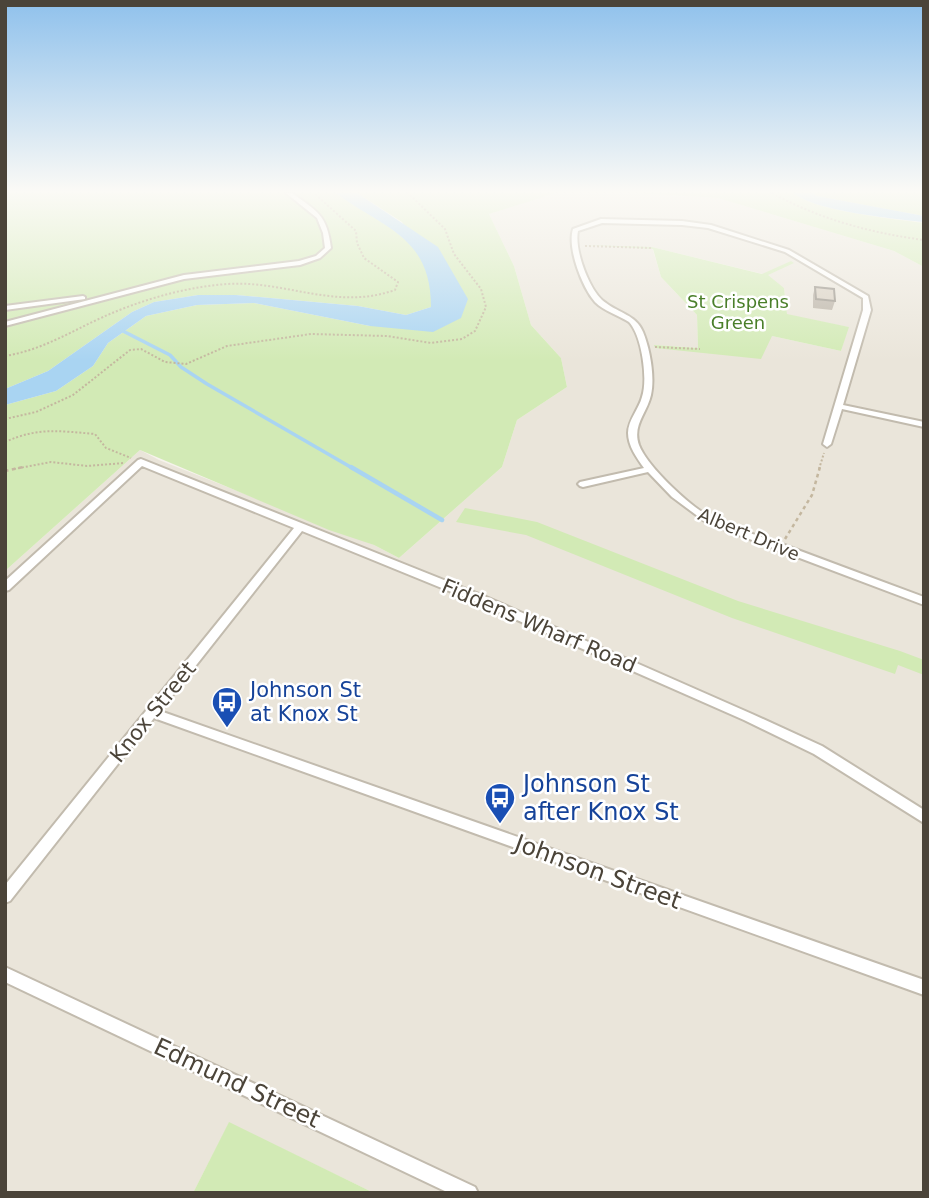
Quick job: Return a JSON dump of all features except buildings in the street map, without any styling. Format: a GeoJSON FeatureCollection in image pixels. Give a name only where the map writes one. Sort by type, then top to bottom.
{"type":"FeatureCollection","features":[{"type":"Feature","properties":{"kind":"street"},"geometry":{"type":"LineString","coordinates":[[5,324],[191,276],[300,263],[318,257],[327,249]]}},
{"type":"Feature","properties":{"kind":"street","name":"Albert Drive"},"geometry":{"type":"LineString","coordinates":[[576,249],[596,298],[634,323],[639,331],[649,385],[648,396],[631,433],[635,445],[651,469],[692,510],[710,522],[924,601]]}},
{"type":"Feature","properties":{"kind":"street"},"geometry":{"type":"LineString","coordinates":[[781,249],[866,297],[867,310],[827,443]]}},
{"type":"Feature","properties":{"kind":"street"},"geometry":{"type":"LineString","coordinates":[[5,308],[117,294]]}},
{"type":"Feature","properties":{"kind":"street"},"geometry":{"type":"LineString","coordinates":[[838,406],[924,425]]}},
{"type":"Feature","properties":{"kind":"street"},"geometry":{"type":"LineString","coordinates":[[5,587],[141,462]]}},
{"type":"Feature","properties":{"kind":"street","name":"Fiddens Wharf Road"},"geometry":{"type":"LineString","coordinates":[[141,462],[480,599],[748,717],[818,750],[924,817]]}},
{"type":"Feature","properties":{"kind":"street"},"geometry":{"type":"LineString","coordinates":[[583,484],[651,469]]}},
{"type":"Feature","properties":{"kind":"street","name":"Knox Street"},"geometry":{"type":"LineString","coordinates":[[5,896],[300,527]]}},
{"type":"Feature","properties":{"kind":"street","name":"Johnson Street"},"geometry":{"type":"LineString","coordinates":[[153,713],[924,988]]}},
{"type":"Feature","properties":{"kind":"street","name":"Edmund Street"},"geometry":{"type":"LineString","coordinates":[[5,974],[469,1193]]}},
{"type":"Feature","properties":{"kind":"path"},"geometry":{"type":"LineString","coordinates":[[5,356],[34,352],[56,344],[96,320],[141,302],[221,285],[241,284],[306,295],[374,297],[395,290],[398,282],[394,277],[366,261],[357,249]]}},
{"type":"Feature","properties":{"kind":"path"},"geometry":{"type":"LineString","coordinates":[[5,419],[36,412],[73,395],[130,350],[141,349],[165,362],[186,364],[227,346],[311,334],[387,336],[431,342],[462,339],[475,331],[486,307],[481,289],[452,249]]}},
{"type":"Feature","properties":{"kind":"path"},"geometry":{"type":"LineString","coordinates":[[642,346],[700,349]]}},
{"type":"Feature","properties":{"kind":"path"},"geometry":{"type":"LineString","coordinates":[[5,442],[25,433],[44,430],[94,434],[106,448],[141,462]]}},
{"type":"Feature","properties":{"kind":"path"},"geometry":{"type":"LineString","coordinates":[[780,548],[812,495],[827,443]]}},
{"type":"Feature","properties":{"kind":"path"},"geometry":{"type":"LineString","coordinates":[[5,471],[51,462],[87,466],[141,462]]}},
{"type":"Feature","properties":{"kind":"shaded area"},"geometry":{"type":"Polygon","coordinates":[[[506,249],[653,249],[661,277],[697,315],[698,348],[655,345],[655,348],[698,351],[772,336],[841,351],[848,327],[787,315],[784,288],[763,274],[660,249],[887,249],[924,267],[924,1193],[374,1193],[229,1123],[193,1193],[5,1193],[5,571],[140,450],[159,460],[374,545],[399,558],[502,467],[517,420],[567,387],[561,358],[531,325],[514,266],[506,249]]]}},
{"type":"Feature","properties":{"kind":"green space"},"geometry":{"type":"Polygon","coordinates":[[[5,249],[415,249],[430,279],[431,307],[406,315],[358,306],[236,295],[198,295],[154,302],[132,312],[48,371],[5,389],[5,249]]]}},
{"type":"Feature","properties":{"kind":"green space"},"geometry":{"type":"Polygon","coordinates":[[[419,249],[506,249],[514,266],[531,325],[561,358],[567,387],[517,420],[502,467],[399,558],[374,545],[329,530],[140,450],[5,571],[5,405],[56,391],[93,366],[108,343],[146,316],[197,305],[254,303],[370,326],[461,317],[419,249]]]}},
{"type":"Feature","properties":{"kind":"green space","name":"St Crispens Green"},"geometry":{"type":"Polygon","coordinates":[[[653,249],[762,274],[791,261],[794,263],[768,275],[784,288],[787,314],[849,327],[841,351],[772,336],[761,359],[655,348],[654,345],[698,348],[697,315],[661,277],[653,249]]]}},
{"type":"Feature","properties":{"kind":"green space"},"geometry":{"type":"Polygon","coordinates":[[[887,249],[924,249],[924,267],[887,249]]]}},
{"type":"Feature","properties":{"kind":"green space"},"geometry":{"type":"Polygon","coordinates":[[[465,508],[537,522],[738,601],[900,651],[924,660],[924,675],[898,665],[895,674],[732,618],[526,535],[456,522],[465,508]]]}},
{"type":"Feature","properties":{"kind":"green space"},"geometry":{"type":"Polygon","coordinates":[[[229,1122],[374,1193],[193,1193],[229,1122]]]}},
{"type":"Feature","properties":{"kind":"water"},"geometry":{"type":"Polygon","coordinates":[[[414,249],[439,249],[468,299],[461,318],[433,332],[370,326],[254,303],[197,305],[146,316],[108,343],[93,366],[56,391],[5,405],[5,389],[48,371],[132,312],[154,302],[198,295],[236,295],[358,306],[406,315],[431,307],[429,283],[423,264],[414,249]]]}},
{"type":"Feature","properties":{"kind":"waterway"},"geometry":{"type":"LineString","coordinates":[[119,329],[170,355],[181,367],[207,384],[354,469]]}},
{"type":"Feature","properties":{"kind":"waterway"},"geometry":{"type":"LineString","coordinates":[[351,467],[442,520]]}},
{"type":"Feature","properties":{"kind":"place","name":"Johnson St at Knox St"},"geometry":{"type":"Point","coordinates":[227,729]}},
{"type":"Feature","properties":{"kind":"place","name":"Johnson St after Knox St"},"geometry":{"type":"Point","coordinates":[500,825]}}]}
